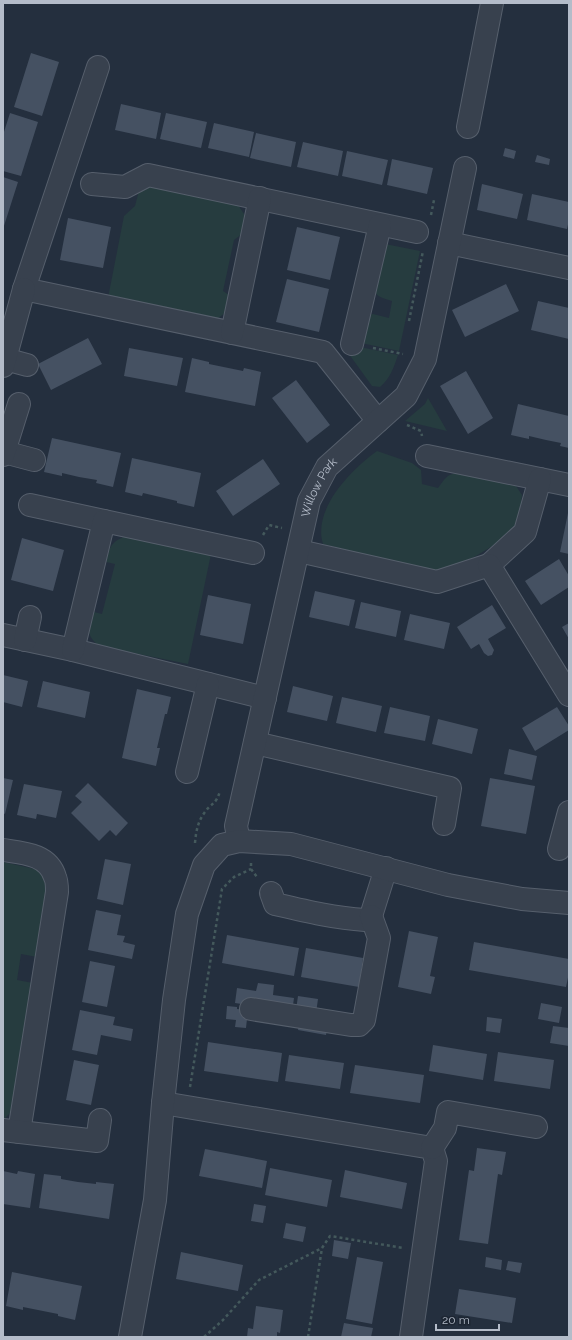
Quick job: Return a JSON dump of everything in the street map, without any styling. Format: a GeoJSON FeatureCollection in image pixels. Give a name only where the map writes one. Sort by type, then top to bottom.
{"type":"FeatureCollection","features":[{"type":"Feature","properties":{"kind":"street"},"geometry":{"type":"LineString","coordinates":[[468,127],[492,3]]}},
{"type":"Feature","properties":{"kind":"street"},"geometry":{"type":"LineString","coordinates":[[26,365],[4,362],[24,289],[98,67]]}},
{"type":"Feature","properties":{"kind":"street","name":"Willow Park"},"geometry":{"type":"LineString","coordinates":[[246,842],[236,826],[309,501],[327,468],[406,396],[425,360],[465,168]]}},
{"type":"Feature","properties":{"kind":"street"},"geometry":{"type":"LineString","coordinates":[[92,184],[125,186],[148,175],[423,234]]}},
{"type":"Feature","properties":{"kind":"street"},"geometry":{"type":"LineString","coordinates":[[232,333],[260,198]]}},
{"type":"Feature","properties":{"kind":"street"},"geometry":{"type":"LineString","coordinates":[[352,344],[380,225]]}},
{"type":"Feature","properties":{"kind":"street"},"geometry":{"type":"LineString","coordinates":[[449,243],[569,268]]}},
{"type":"Feature","properties":{"kind":"street"},"geometry":{"type":"LineString","coordinates":[[24,289],[323,352],[381,419]]}},
{"type":"Feature","properties":{"kind":"street"},"geometry":{"type":"LineString","coordinates":[[19,404],[3,453],[34,460]]}},
{"type":"Feature","properties":{"kind":"street"},"geometry":{"type":"LineString","coordinates":[[427,456],[569,485]]}},
{"type":"Feature","properties":{"kind":"street"},"geometry":{"type":"LineString","coordinates":[[301,542],[438,582],[489,565],[525,532],[540,479]]}},
{"type":"Feature","properties":{"kind":"street"},"geometry":{"type":"LineString","coordinates":[[30,504],[253,553]]}},
{"type":"Feature","properties":{"kind":"street"},"geometry":{"type":"LineString","coordinates":[[73,650],[104,521]]}},
{"type":"Feature","properties":{"kind":"street"},"geometry":{"type":"LineString","coordinates":[[489,565],[569,694]]}},
{"type":"Feature","properties":{"kind":"street"},"geometry":{"type":"LineString","coordinates":[[25,640],[30,616]]}},
{"type":"Feature","properties":{"kind":"street"},"geometry":{"type":"LineString","coordinates":[[3,636],[73,650],[265,698]]}},
{"type":"Feature","properties":{"kind":"street"},"geometry":{"type":"LineString","coordinates":[[187,772],[208,684]]}},
{"type":"Feature","properties":{"kind":"street"},"geometry":{"type":"LineString","coordinates":[[255,743],[450,788],[444,824]]}},
{"type":"Feature","properties":{"kind":"street"},"geometry":{"type":"LineString","coordinates":[[559,849],[569,812]]}},
{"type":"Feature","properties":{"kind":"street"},"geometry":{"type":"LineString","coordinates":[[130,1337],[155,1200],[163,1103],[174,1000],[187,914],[204,865],[222,845],[246,842],[291,844],[448,884],[522,899],[569,903]]}},
{"type":"Feature","properties":{"kind":"street"},"geometry":{"type":"LineString","coordinates":[[3,850],[28,854],[46,862],[55,876],[58,892],[11,1131],[97,1141],[100,1120]]}},
{"type":"Feature","properties":{"kind":"street"},"geometry":{"type":"LineString","coordinates":[[251,1009],[352,1026],[359,1025],[364,1020],[379,938],[371,916],[386,868]]}},
{"type":"Feature","properties":{"kind":"street"},"geometry":{"type":"LineString","coordinates":[[271,893],[275,904],[312,913],[340,918],[365,920],[371,916]]}},
{"type":"Feature","properties":{"kind":"street"},"geometry":{"type":"LineString","coordinates":[[163,1103],[432,1148]]}},
{"type":"Feature","properties":{"kind":"street"},"geometry":{"type":"LineString","coordinates":[[432,1148],[445,1128],[448,1112],[536,1127]]}},
{"type":"Feature","properties":{"kind":"street"},"geometry":{"type":"LineString","coordinates":[[411,1337],[436,1161],[432,1148]]}},
{"type":"Feature","properties":{"kind":"path"},"geometry":{"type":"LineString","coordinates":[[408,324],[423,234],[434,200]]}},
{"type":"Feature","properties":{"kind":"path"},"geometry":{"type":"LineString","coordinates":[[400,361],[404,346]]}},
{"type":"Feature","properties":{"kind":"path"},"geometry":{"type":"LineString","coordinates":[[381,419],[396,429],[402,423],[421,431],[427,456]]}},
{"type":"Feature","properties":{"kind":"path"},"geometry":{"type":"LineString","coordinates":[[253,553],[269,524],[301,542]]}},
{"type":"Feature","properties":{"kind":"path"},"geometry":{"type":"LineString","coordinates":[[195,845],[197,826],[205,812],[217,801],[221,785]]}},
{"type":"Feature","properties":{"kind":"path"},"geometry":{"type":"LineString","coordinates":[[246,842],[251,869],[271,893]]}},
{"type":"Feature","properties":{"kind":"path"},"geometry":{"type":"LineString","coordinates":[[187,1107],[222,889],[234,877],[251,869]]}},
{"type":"Feature","properties":{"kind":"path"},"geometry":{"type":"LineString","coordinates":[[200,877],[222,889]]}},
{"type":"Feature","properties":{"kind":"path"},"geometry":{"type":"LineString","coordinates":[[308,1337],[322,1248],[330,1236],[423,1252]]}},
{"type":"Feature","properties":{"kind":"path"},"geometry":{"type":"LineString","coordinates":[[204,1337],[223,1320],[259,1280],[322,1248]]}},
{"type":"Feature","properties":{"kind":"green space"},"geometry":{"type":"Polygon","coordinates":[[[145,186],[238,205],[246,217],[242,234],[234,240],[223,291],[229,295],[225,313],[217,319],[108,298],[124,216],[135,206],[139,191],[145,186]]]}},
{"type":"Feature","properties":{"kind":"green space"},"geometry":{"type":"Polygon","coordinates":[[[385,244],[420,251],[399,351],[361,343],[369,315],[373,314],[389,318],[392,301],[379,296],[373,289],[385,244]]]}},
{"type":"Feature","properties":{"kind":"green space"},"geometry":{"type":"Polygon","coordinates":[[[341,343],[398,355],[391,372],[380,387],[372,386],[341,343]]]}},
{"type":"Feature","properties":{"kind":"green space"},"geometry":{"type":"Polygon","coordinates":[[[428,398],[447,431],[405,421],[425,404],[428,398]]]}},
{"type":"Feature","properties":{"kind":"green space"},"geometry":{"type":"Polygon","coordinates":[[[377,451],[412,463],[421,470],[422,484],[438,488],[448,476],[462,474],[481,476],[516,486],[522,495],[520,512],[516,525],[509,536],[456,568],[439,573],[323,544],[321,531],[323,517],[336,491],[356,468],[377,451]]]}},
{"type":"Feature","properties":{"kind":"green space"},"geometry":{"type":"Polygon","coordinates":[[[126,536],[211,554],[188,664],[99,646],[91,638],[89,627],[94,612],[102,614],[115,564],[106,562],[109,552],[112,545],[117,540],[126,536]]]}},
{"type":"Feature","properties":{"kind":"green space"},"geometry":{"type":"Polygon","coordinates":[[[3,862],[44,871],[49,888],[37,957],[21,954],[17,980],[33,983],[11,1112],[3,1120],[3,862]]]}},
{"type":"Feature","properties":{"kind":"building"},"geometry":{"type":"Polygon","coordinates":[[[31,53],[59,62],[42,116],[14,107],[31,53]]]}},
{"type":"Feature","properties":{"kind":"building"},"geometry":{"type":"Polygon","coordinates":[[[121,104],[161,113],[156,139],[115,130],[121,104]]]}},
{"type":"Feature","properties":{"kind":"building"},"geometry":{"type":"Polygon","coordinates":[[[10,113],[38,122],[21,176],[3,171],[3,135],[10,113]]]}},
{"type":"Feature","properties":{"kind":"building"},"geometry":{"type":"Polygon","coordinates":[[[166,113],[207,122],[201,148],[160,139],[166,113]]]}},
{"type":"Feature","properties":{"kind":"building"},"geometry":{"type":"Polygon","coordinates":[[[214,123],[254,132],[249,157],[208,148],[214,123]]]}},
{"type":"Feature","properties":{"kind":"building"},"geometry":{"type":"Polygon","coordinates":[[[256,133],[296,142],[291,167],[250,158],[256,133]]]}},
{"type":"Feature","properties":{"kind":"building"},"geometry":{"type":"Polygon","coordinates":[[[303,142],[343,151],[338,176],[297,167],[303,142]]]}},
{"type":"Feature","properties":{"kind":"building"},"geometry":{"type":"Polygon","coordinates":[[[505,148],[516,151],[514,159],[503,156],[505,148]]]}},
{"type":"Feature","properties":{"kind":"building"},"geometry":{"type":"Polygon","coordinates":[[[347,151],[388,160],[382,185],[342,176],[347,151]]]}},
{"type":"Feature","properties":{"kind":"building"},"geometry":{"type":"Polygon","coordinates":[[[537,155],[550,159],[549,165],[535,162],[537,155]]]}},
{"type":"Feature","properties":{"kind":"building"},"geometry":{"type":"Polygon","coordinates":[[[392,159],[433,168],[427,194],[387,185],[392,159]]]}},
{"type":"Feature","properties":{"kind":"building"},"geometry":{"type":"Polygon","coordinates":[[[3,177],[18,182],[3,229],[3,177]]]}},
{"type":"Feature","properties":{"kind":"building"},"geometry":{"type":"Polygon","coordinates":[[[482,184],[523,194],[517,219],[477,210],[482,184]]]}},
{"type":"Feature","properties":{"kind":"building"},"geometry":{"type":"Polygon","coordinates":[[[532,194],[569,202],[569,220],[567,229],[527,220],[532,194]]]}},
{"type":"Feature","properties":{"kind":"building"},"geometry":{"type":"Polygon","coordinates":[[[68,218],[111,227],[103,268],[60,260],[68,218]]]}},
{"type":"Feature","properties":{"kind":"building"},"geometry":{"type":"Polygon","coordinates":[[[297,227],[340,237],[330,280],[287,270],[297,227]]]}},
{"type":"Feature","properties":{"kind":"building"},"geometry":{"type":"Polygon","coordinates":[[[287,279],[329,289],[319,332],[276,322],[287,279]]]}},
{"type":"Feature","properties":{"kind":"building"},"geometry":{"type":"Polygon","coordinates":[[[506,284],[519,311],[465,337],[452,310],[506,284]]]}},
{"type":"Feature","properties":{"kind":"building"},"geometry":{"type":"Polygon","coordinates":[[[538,301],[569,308],[569,339],[531,330],[538,301]]]}},
{"type":"Feature","properties":{"kind":"building"},"geometry":{"type":"Polygon","coordinates":[[[88,338],[102,364],[51,390],[38,364],[88,338]]]}},
{"type":"Feature","properties":{"kind":"building"},"geometry":{"type":"Polygon","coordinates":[[[129,348],[183,358],[177,386],[124,376],[129,348]]]}},
{"type":"Feature","properties":{"kind":"building"},"geometry":{"type":"Polygon","coordinates":[[[192,358],[209,362],[209,364],[243,371],[244,368],[261,372],[255,406],[185,392],[192,358]]]}},
{"type":"Feature","properties":{"kind":"building"},"geometry":{"type":"Polygon","coordinates":[[[466,371],[493,418],[468,434],[440,386],[466,371]]]}},
{"type":"Feature","properties":{"kind":"building"},"geometry":{"type":"Polygon","coordinates":[[[296,380],[330,425],[307,443],[272,398],[296,380]]]}},
{"type":"Feature","properties":{"kind":"building"},"geometry":{"type":"Polygon","coordinates":[[[518,404],[569,416],[569,448],[560,446],[561,443],[529,436],[529,439],[511,435],[518,404]]]}},
{"type":"Feature","properties":{"kind":"building"},"geometry":{"type":"Polygon","coordinates":[[[52,438],[121,453],[113,487],[96,483],[97,480],[62,473],[62,476],[44,472],[52,438]]]}},
{"type":"Feature","properties":{"kind":"building"},"geometry":{"type":"Polygon","coordinates":[[[132,458],[201,473],[194,507],[177,503],[177,501],[143,493],[142,496],[125,492],[132,458]]]}},
{"type":"Feature","properties":{"kind":"building"},"geometry":{"type":"Polygon","coordinates":[[[263,459],[280,484],[233,516],[216,491],[263,459]]]}},
{"type":"Feature","properties":{"kind":"building"},"geometry":{"type":"Polygon","coordinates":[[[569,513],[569,554],[560,552],[569,513]]]}},
{"type":"Feature","properties":{"kind":"building"},"geometry":{"type":"Polygon","coordinates":[[[22,538],[64,550],[53,591],[11,580],[22,538]]]}},
{"type":"Feature","properties":{"kind":"building"},"geometry":{"type":"Polygon","coordinates":[[[559,559],[569,576],[569,587],[541,605],[525,581],[559,559]]]}},
{"type":"Feature","properties":{"kind":"building"},"geometry":{"type":"Polygon","coordinates":[[[315,591],[355,600],[349,626],[309,617],[315,591]]]}},
{"type":"Feature","properties":{"kind":"building"},"geometry":{"type":"Polygon","coordinates":[[[208,595],[251,604],[243,644],[200,635],[208,595]]]}},
{"type":"Feature","properties":{"kind":"building"},"geometry":{"type":"Polygon","coordinates":[[[361,602],[401,611],[396,637],[355,628],[361,602]]]}},
{"type":"Feature","properties":{"kind":"building"},"geometry":{"type":"Polygon","coordinates":[[[492,605],[506,628],[488,639],[494,650],[492,655],[488,656],[484,653],[479,644],[471,649],[457,627],[492,605]]]}},
{"type":"Feature","properties":{"kind":"building"},"geometry":{"type":"Polygon","coordinates":[[[410,614],[450,623],[444,649],[404,640],[410,614]]]}},
{"type":"Feature","properties":{"kind":"building"},"geometry":{"type":"Polygon","coordinates":[[[569,623],[569,639],[562,627],[569,623]]]}},
{"type":"Feature","properties":{"kind":"building"},"geometry":{"type":"Polygon","coordinates":[[[3,675],[28,681],[22,707],[3,702],[3,675]]]}},
{"type":"Feature","properties":{"kind":"building"},"geometry":{"type":"Polygon","coordinates":[[[43,681],[90,692],[85,718],[37,707],[43,681]]]}},
{"type":"Feature","properties":{"kind":"building"},"geometry":{"type":"Polygon","coordinates":[[[293,686],[333,696],[327,721],[287,712],[293,686]]]}},
{"type":"Feature","properties":{"kind":"building"},"geometry":{"type":"Polygon","coordinates":[[[137,689],[171,697],[167,714],[165,714],[157,748],[160,748],[156,766],[122,758],[137,689]]]}},
{"type":"Feature","properties":{"kind":"building"},"geometry":{"type":"Polygon","coordinates":[[[342,697],[382,706],[376,732],[336,723],[342,697]]]}},
{"type":"Feature","properties":{"kind":"building"},"geometry":{"type":"Polygon","coordinates":[[[390,707],[430,716],[425,741],[384,733],[390,707]]]}},
{"type":"Feature","properties":{"kind":"building"},"geometry":{"type":"Polygon","coordinates":[[[557,707],[569,726],[569,730],[535,751],[522,728],[557,707]]]}},
{"type":"Feature","properties":{"kind":"building"},"geometry":{"type":"Polygon","coordinates":[[[438,719],[478,729],[472,754],[432,744],[438,719]]]}},
{"type":"Feature","properties":{"kind":"building"},"geometry":{"type":"Polygon","coordinates":[[[509,749],[537,756],[532,780],[504,774],[509,749]]]}},
{"type":"Feature","properties":{"kind":"building"},"geometry":{"type":"Polygon","coordinates":[[[3,778],[13,780],[5,814],[3,813],[3,778]]]}},
{"type":"Feature","properties":{"kind":"building"},"geometry":{"type":"Polygon","coordinates":[[[490,778],[535,786],[526,834],[481,826],[490,778]]]}},
{"type":"Feature","properties":{"kind":"building"},"geometry":{"type":"Polygon","coordinates":[[[88,783],[128,823],[116,836],[110,830],[99,841],[71,813],[82,802],[75,796],[88,783]]]}},
{"type":"Feature","properties":{"kind":"building"},"geometry":{"type":"Polygon","coordinates":[[[24,784],[62,791],[56,818],[37,814],[36,819],[17,815],[24,784]]]}},
{"type":"Feature","properties":{"kind":"building"},"geometry":{"type":"Polygon","coordinates":[[[105,859],[131,864],[123,905],[97,899],[105,859]]]}},
{"type":"Feature","properties":{"kind":"building"},"geometry":{"type":"Polygon","coordinates":[[[96,910],[121,915],[117,935],[125,936],[123,942],[135,945],[132,959],[88,950],[96,910]]]}},
{"type":"Feature","properties":{"kind":"building"},"geometry":{"type":"Polygon","coordinates":[[[409,931],[438,937],[430,976],[435,977],[431,994],[398,987],[409,931]]]}},
{"type":"Feature","properties":{"kind":"building"},"geometry":{"type":"Polygon","coordinates":[[[227,935],[299,948],[294,976],[222,963],[227,935]]]}},
{"type":"Feature","properties":{"kind":"building"},"geometry":{"type":"Polygon","coordinates":[[[474,942],[569,959],[569,973],[566,987],[469,970],[474,942]]]}},
{"type":"Feature","properties":{"kind":"building"},"geometry":{"type":"Polygon","coordinates":[[[306,948],[363,958],[359,987],[301,977],[306,948]]]}},
{"type":"Feature","properties":{"kind":"building"},"geometry":{"type":"Polygon","coordinates":[[[90,961],[115,966],[107,1007],[82,1002],[90,961]]]}},
{"type":"Feature","properties":{"kind":"building"},"geometry":{"type":"Polygon","coordinates":[[[258,983],[274,985],[273,995],[294,998],[292,1012],[235,1003],[237,988],[256,991],[258,983]]]}},
{"type":"Feature","properties":{"kind":"building"},"geometry":{"type":"Polygon","coordinates":[[[298,996],[318,999],[316,1013],[296,1010],[298,996]]]}},
{"type":"Feature","properties":{"kind":"building"},"geometry":{"type":"Polygon","coordinates":[[[541,1003],[562,1007],[559,1023],[538,1019],[541,1003]]]}},
{"type":"Feature","properties":{"kind":"building"},"geometry":{"type":"Polygon","coordinates":[[[227,1006],[248,1010],[246,1028],[235,1027],[236,1020],[226,1019],[227,1006]]]}},
{"type":"Feature","properties":{"kind":"building"},"geometry":{"type":"Polygon","coordinates":[[[80,1010],[115,1017],[113,1025],[133,1029],[131,1041],[101,1035],[97,1055],[72,1050],[80,1010]]]}},
{"type":"Feature","properties":{"kind":"building"},"geometry":{"type":"Polygon","coordinates":[[[487,1017],[502,1019],[500,1033],[486,1031],[487,1017]]]}},
{"type":"Feature","properties":{"kind":"building"},"geometry":{"type":"Polygon","coordinates":[[[300,1019],[328,1024],[326,1035],[298,1030],[300,1019]]]}},
{"type":"Feature","properties":{"kind":"building"},"geometry":{"type":"Polygon","coordinates":[[[553,1026],[569,1028],[569,1046],[550,1043],[553,1026]]]}},
{"type":"Feature","properties":{"kind":"building"},"geometry":{"type":"Polygon","coordinates":[[[208,1042],[282,1053],[278,1082],[204,1071],[208,1042]]]}},
{"type":"Feature","properties":{"kind":"building"},"geometry":{"type":"Polygon","coordinates":[[[433,1045],[487,1054],[483,1080],[429,1071],[433,1045]]]}},
{"type":"Feature","properties":{"kind":"building"},"geometry":{"type":"Polygon","coordinates":[[[498,1052],[554,1060],[550,1089],[494,1081],[498,1052]]]}},
{"type":"Feature","properties":{"kind":"building"},"geometry":{"type":"Polygon","coordinates":[[[289,1055],[344,1063],[340,1089],[285,1081],[289,1055]]]}},
{"type":"Feature","properties":{"kind":"building"},"geometry":{"type":"Polygon","coordinates":[[[74,1060],[99,1065],[91,1105],[66,1100],[74,1060]]]}},
{"type":"Feature","properties":{"kind":"building"},"geometry":{"type":"Polygon","coordinates":[[[355,1065],[424,1075],[420,1103],[350,1093],[355,1065]]]}},
{"type":"Feature","properties":{"kind":"building"},"geometry":{"type":"Polygon","coordinates":[[[477,1148],[506,1152],[502,1175],[498,1174],[488,1244],[459,1240],[469,1170],[474,1171],[477,1148]]]}},
{"type":"Feature","properties":{"kind":"building"},"geometry":{"type":"Polygon","coordinates":[[[205,1149],[267,1161],[262,1188],[199,1176],[205,1149]]]}},
{"type":"Feature","properties":{"kind":"building"},"geometry":{"type":"Polygon","coordinates":[[[270,1168],[332,1180],[327,1207],[265,1195],[270,1168]]]}},
{"type":"Feature","properties":{"kind":"building"},"geometry":{"type":"Polygon","coordinates":[[[345,1170],[407,1183],[402,1209],[340,1197],[345,1170]]]}},
{"type":"Feature","properties":{"kind":"building"},"geometry":{"type":"Polygon","coordinates":[[[3,1171],[17,1174],[18,1171],[35,1174],[30,1208],[3,1204],[3,1171]]]}},
{"type":"Feature","properties":{"kind":"building"},"geometry":{"type":"Polygon","coordinates":[[[44,1174],[61,1176],[61,1179],[78,1182],[114,1184],[109,1219],[39,1208],[44,1174]]]}},
{"type":"Feature","properties":{"kind":"building"},"geometry":{"type":"Polygon","coordinates":[[[254,1204],[266,1206],[263,1223],[251,1221],[254,1204]]]}},
{"type":"Feature","properties":{"kind":"building"},"geometry":{"type":"Polygon","coordinates":[[[286,1223],[306,1227],[303,1242],[283,1238],[286,1223]]]}},
{"type":"Feature","properties":{"kind":"building"},"geometry":{"type":"Polygon","coordinates":[[[334,1240],[351,1243],[348,1259],[332,1256],[334,1240]]]}},
{"type":"Feature","properties":{"kind":"building"},"geometry":{"type":"Polygon","coordinates":[[[181,1252],[243,1265],[238,1291],[176,1279],[181,1252]]]}},
{"type":"Feature","properties":{"kind":"building"},"geometry":{"type":"Polygon","coordinates":[[[357,1257],[383,1262],[372,1324],[346,1319],[357,1257]]]}},
{"type":"Feature","properties":{"kind":"building"},"geometry":{"type":"Polygon","coordinates":[[[486,1257],[502,1260],[501,1270],[485,1267],[486,1257]]]}},
{"type":"Feature","properties":{"kind":"building"},"geometry":{"type":"Polygon","coordinates":[[[508,1261],[522,1263],[520,1273],[506,1270],[508,1261]]]}},
{"type":"Feature","properties":{"kind":"building"},"geometry":{"type":"Polygon","coordinates":[[[12,1272],[82,1286],[75,1320],[58,1316],[58,1314],[23,1307],[23,1310],[6,1306],[12,1272]]]}},
{"type":"Feature","properties":{"kind":"building"},"geometry":{"type":"Polygon","coordinates":[[[459,1289],[516,1298],[512,1323],[455,1314],[459,1289]]]}},
{"type":"Feature","properties":{"kind":"building"},"geometry":{"type":"Polygon","coordinates":[[[256,1306],[283,1310],[280,1333],[277,1332],[277,1337],[247,1337],[248,1328],[253,1329],[256,1306]]]}},
{"type":"Feature","properties":{"kind":"building"},"geometry":{"type":"Polygon","coordinates":[[[344,1323],[373,1328],[371,1337],[341,1337],[344,1323]]]}}]}
